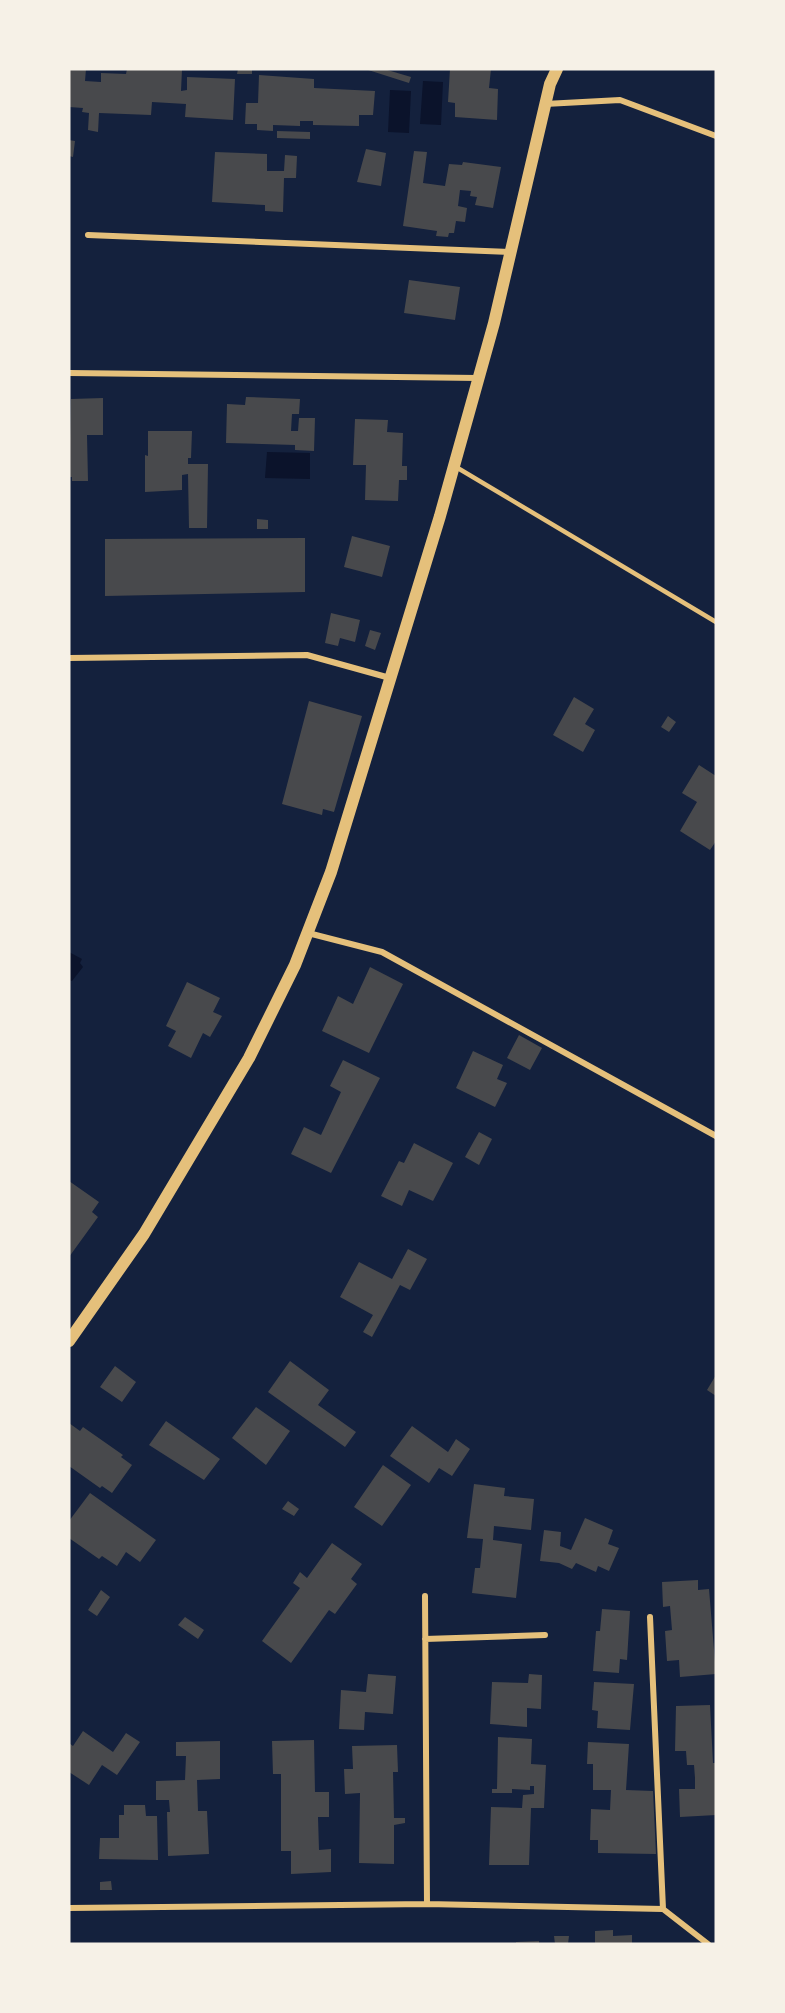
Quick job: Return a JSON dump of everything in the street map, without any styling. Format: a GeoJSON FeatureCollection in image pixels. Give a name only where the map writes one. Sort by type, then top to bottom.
{"type":"FeatureCollection","features":[{"type":"Feature","properties":{"kind":"main road"},"geometry":{"type":"LineString","coordinates":[[550,69],[550,84]]}},
{"type":"Feature","properties":{"kind":"main road"},"geometry":{"type":"LineString","coordinates":[[69,1341],[144,1234],[249,1058],[295,965],[331,872],[454,466],[512,252],[550,84],[556,69]]}},
{"type":"Feature","properties":{"kind":"street"},"geometry":{"type":"LineString","coordinates":[[546,104],[620,100],[716,136]]}},
{"type":"Feature","properties":{"kind":"street"},"geometry":{"type":"LineString","coordinates":[[88,235],[512,252]]}},
{"type":"Feature","properties":{"kind":"street"},"geometry":{"type":"LineString","coordinates":[[69,373],[478,378]]}},
{"type":"Feature","properties":{"kind":"street"},"geometry":{"type":"LineString","coordinates":[[69,658],[307,655],[390,678]]}},
{"type":"Feature","properties":{"kind":"street"},"geometry":{"type":"LineString","coordinates":[[307,933],[382,952],[716,1136]]}},
{"type":"Feature","properties":{"kind":"street"},"geometry":{"type":"LineString","coordinates":[[425,1596],[426,1904]]}},
{"type":"Feature","properties":{"kind":"street"},"geometry":{"type":"LineString","coordinates":[[650,1617],[663,1909]]}},
{"type":"Feature","properties":{"kind":"street"},"geometry":{"type":"LineString","coordinates":[[425,1639],[545,1635]]}},
{"type":"Feature","properties":{"kind":"street"},"geometry":{"type":"LineString","coordinates":[[69,1908],[426,1904],[663,1909],[708,1944]]}},
{"type":"Feature","properties":{"kind":"lane"},"geometry":{"type":"LineString","coordinates":[[454,466],[716,622]]}},
{"type":"Feature","properties":{"kind":"water"},"geometry":{"type":"Polygon","coordinates":[[[423,81],[443,82],[441,125],[420,124],[423,81]]]}},
{"type":"Feature","properties":{"kind":"water"},"geometry":{"type":"Polygon","coordinates":[[[390,90],[411,91],[409,133],[388,132],[390,90]]]}},
{"type":"Feature","properties":{"kind":"water"},"geometry":{"type":"Polygon","coordinates":[[[267,452],[310,453],[310,479],[265,478],[267,452]]]}},
{"type":"Feature","properties":{"kind":"water"},"geometry":{"type":"Polygon","coordinates":[[[69,952],[82,959],[80,963],[83,967],[72,981],[69,980],[69,952]]]}},
{"type":"Feature","properties":{"kind":"building"},"geometry":{"type":"Polygon","coordinates":[[[69,69],[86,69],[85,81],[101,82],[101,73],[126,74],[127,69],[182,70],[181,91],[187,90],[187,77],[235,79],[233,120],[185,117],[186,104],[152,102],[151,115],[99,113],[98,132],[88,130],[89,113],[82,112],[83,108],[69,107],[69,69]]]}},
{"type":"Feature","properties":{"kind":"building"},"geometry":{"type":"Polygon","coordinates":[[[238,69],[252,69],[252,74],[237,74],[238,69]]]}},
{"type":"Feature","properties":{"kind":"building"},"geometry":{"type":"Polygon","coordinates":[[[365,69],[384,69],[411,77],[409,83],[365,69]]]}},
{"type":"Feature","properties":{"kind":"building"},"geometry":{"type":"Polygon","coordinates":[[[450,69],[491,69],[489,88],[498,89],[497,120],[455,117],[455,103],[448,102],[450,69]]]}},
{"type":"Feature","properties":{"kind":"building"},"geometry":{"type":"Polygon","coordinates":[[[259,75],[314,79],[314,88],[375,91],[373,115],[359,115],[359,126],[313,125],[313,121],[300,121],[300,126],[273,125],[273,131],[257,130],[257,124],[245,124],[246,103],[258,103],[259,75]]]}},
{"type":"Feature","properties":{"kind":"building"},"geometry":{"type":"Polygon","coordinates":[[[277,131],[310,132],[310,139],[277,138],[277,131]]]}},
{"type":"Feature","properties":{"kind":"building"},"geometry":{"type":"Polygon","coordinates":[[[69,140],[75,141],[73,157],[69,156],[69,140]]]}},
{"type":"Feature","properties":{"kind":"building"},"geometry":{"type":"Polygon","coordinates":[[[366,149],[386,153],[381,186],[357,182],[366,149]]]}},
{"type":"Feature","properties":{"kind":"building"},"geometry":{"type":"Polygon","coordinates":[[[414,151],[427,152],[423,183],[445,186],[449,164],[462,165],[463,162],[501,167],[493,208],[475,205],[477,197],[470,196],[471,191],[460,190],[458,206],[467,208],[465,222],[456,221],[454,233],[449,233],[448,237],[436,236],[437,231],[403,226],[414,151]]]}},
{"type":"Feature","properties":{"kind":"building"},"geometry":{"type":"Polygon","coordinates":[[[215,152],[267,154],[267,171],[284,171],[285,155],[297,156],[296,178],[284,178],[283,212],[265,211],[265,205],[212,202],[215,152]]]}},
{"type":"Feature","properties":{"kind":"building"},"geometry":{"type":"Polygon","coordinates":[[[409,280],[460,287],[455,320],[404,313],[409,280]]]}},
{"type":"Feature","properties":{"kind":"building"},"geometry":{"type":"Polygon","coordinates":[[[246,397],[300,399],[299,414],[292,414],[291,431],[298,431],[299,418],[315,418],[314,451],[295,450],[295,445],[226,443],[227,404],[245,405],[246,397]]]}},
{"type":"Feature","properties":{"kind":"building"},"geometry":{"type":"Polygon","coordinates":[[[103,398],[103,435],[87,435],[88,481],[72,481],[72,477],[69,477],[71,399],[103,398]]]}},
{"type":"Feature","properties":{"kind":"building"},"geometry":{"type":"Polygon","coordinates":[[[355,419],[388,420],[387,432],[403,433],[402,466],[407,466],[407,480],[399,480],[398,501],[365,500],[366,465],[353,465],[355,419]]]}},
{"type":"Feature","properties":{"kind":"building"},"geometry":{"type":"Polygon","coordinates":[[[148,431],[192,431],[191,458],[188,458],[188,464],[208,464],[207,528],[189,528],[188,474],[182,475],[182,490],[145,492],[145,455],[148,456],[148,431]]]}},
{"type":"Feature","properties":{"kind":"building"},"geometry":{"type":"Polygon","coordinates":[[[257,519],[268,520],[268,529],[257,529],[257,519]]]}},
{"type":"Feature","properties":{"kind":"building"},"geometry":{"type":"Polygon","coordinates":[[[352,536],[390,546],[382,577],[344,567],[352,536]]]}},
{"type":"Feature","properties":{"kind":"building"},"geometry":{"type":"Polygon","coordinates":[[[305,538],[305,592],[105,596],[105,539],[305,538]]]}},
{"type":"Feature","properties":{"kind":"building"},"geometry":{"type":"Polygon","coordinates":[[[331,613],[360,620],[355,642],[340,638],[338,646],[325,643],[331,613]]]}},
{"type":"Feature","properties":{"kind":"building"},"geometry":{"type":"Polygon","coordinates":[[[370,630],[381,633],[375,650],[365,646],[370,630]]]}},
{"type":"Feature","properties":{"kind":"building"},"geometry":{"type":"Polygon","coordinates":[[[574,697],[594,709],[585,724],[595,730],[583,752],[553,735],[574,697]]]}},
{"type":"Feature","properties":{"kind":"building"},"geometry":{"type":"Polygon","coordinates":[[[309,701],[362,716],[334,812],[323,809],[322,815],[282,804],[309,701]]]}},
{"type":"Feature","properties":{"kind":"building"},"geometry":{"type":"Polygon","coordinates":[[[668,716],[676,722],[669,732],[661,727],[668,716]]]}},
{"type":"Feature","properties":{"kind":"building"},"geometry":{"type":"Polygon","coordinates":[[[699,765],[716,776],[716,841],[710,850],[680,831],[697,802],[682,793],[699,765]]]}},
{"type":"Feature","properties":{"kind":"building"},"geometry":{"type":"Polygon","coordinates":[[[370,967],[403,984],[369,1053],[322,1031],[338,996],[353,1004],[370,967]]]}},
{"type":"Feature","properties":{"kind":"building"},"geometry":{"type":"Polygon","coordinates":[[[187,982],[220,998],[213,1012],[222,1016],[210,1037],[203,1033],[191,1058],[168,1046],[176,1031],[166,1026],[187,982]]]}},
{"type":"Feature","properties":{"kind":"building"},"geometry":{"type":"Polygon","coordinates":[[[519,1035],[542,1048],[530,1070],[507,1058],[519,1035]]]}},
{"type":"Feature","properties":{"kind":"building"},"geometry":{"type":"Polygon","coordinates":[[[473,1051],[503,1065],[497,1079],[507,1083],[495,1107],[456,1088],[473,1051]]]}},
{"type":"Feature","properties":{"kind":"building"},"geometry":{"type":"Polygon","coordinates":[[[343,1060],[380,1078],[331,1173],[291,1154],[304,1127],[321,1135],[341,1092],[330,1086],[343,1060]]]}},
{"type":"Feature","properties":{"kind":"building"},"geometry":{"type":"Polygon","coordinates":[[[479,1132],[492,1139],[479,1165],[465,1157],[479,1132]]]}},
{"type":"Feature","properties":{"kind":"building"},"geometry":{"type":"Polygon","coordinates":[[[414,1143],[453,1163],[433,1201],[409,1190],[402,1206],[381,1196],[399,1161],[404,1163],[414,1143]]]}},
{"type":"Feature","properties":{"kind":"building"},"geometry":{"type":"Polygon","coordinates":[[[69,1181],[99,1202],[92,1212],[98,1217],[69,1257],[69,1181]]]}},
{"type":"Feature","properties":{"kind":"building"},"geometry":{"type":"Polygon","coordinates":[[[408,1249],[427,1259],[410,1290],[400,1285],[372,1337],[363,1332],[373,1315],[340,1297],[359,1262],[392,1279],[408,1249]]]}},
{"type":"Feature","properties":{"kind":"building"},"geometry":{"type":"Polygon","coordinates":[[[290,1361],[329,1390],[318,1405],[356,1432],[345,1447],[268,1392],[290,1361]]]}},
{"type":"Feature","properties":{"kind":"building"},"geometry":{"type":"Polygon","coordinates":[[[115,1366],[136,1382],[122,1402],[100,1387],[115,1366]]]}},
{"type":"Feature","properties":{"kind":"building"},"geometry":{"type":"Polygon","coordinates":[[[716,1375],[716,1396],[707,1390],[716,1375]]]}},
{"type":"Feature","properties":{"kind":"building"},"geometry":{"type":"Polygon","coordinates":[[[256,1407],[290,1431],[266,1465],[232,1438],[256,1407]]]}},
{"type":"Feature","properties":{"kind":"building"},"geometry":{"type":"Polygon","coordinates":[[[166,1421],[220,1459],[204,1480],[149,1445],[166,1421]]]}},
{"type":"Feature","properties":{"kind":"building"},"geometry":{"type":"Polygon","coordinates":[[[69,1423],[80,1431],[83,1427],[123,1455],[121,1457],[132,1465],[112,1493],[102,1486],[100,1488],[69,1466],[69,1423]]]}},
{"type":"Feature","properties":{"kind":"building"},"geometry":{"type":"Polygon","coordinates":[[[412,1426],[448,1452],[456,1439],[470,1449],[452,1476],[439,1468],[429,1483],[390,1456],[412,1426]]]}},
{"type":"Feature","properties":{"kind":"building"},"geometry":{"type":"Polygon","coordinates":[[[383,1465],[411,1485],[382,1526],[354,1507],[383,1465]]]}},
{"type":"Feature","properties":{"kind":"building"},"geometry":{"type":"Polygon","coordinates":[[[474,1484],[505,1488],[504,1496],[534,1499],[531,1530],[494,1526],[493,1540],[522,1544],[516,1598],[472,1593],[475,1568],[480,1568],[483,1539],[467,1538],[474,1484]]]}},
{"type":"Feature","properties":{"kind":"building"},"geometry":{"type":"Polygon","coordinates":[[[90,1493],[156,1540],[140,1562],[126,1552],[117,1566],[102,1556],[99,1559],[69,1538],[69,1521],[90,1493]]]}},
{"type":"Feature","properties":{"kind":"building"},"geometry":{"type":"Polygon","coordinates":[[[288,1501],[299,1509],[294,1516],[282,1509],[288,1501]]]}},
{"type":"Feature","properties":{"kind":"building"},"geometry":{"type":"Polygon","coordinates":[[[585,1518],[613,1530],[608,1544],[619,1548],[609,1571],[598,1566],[596,1572],[576,1563],[572,1569],[559,1563],[540,1561],[544,1530],[561,1532],[560,1546],[571,1550],[585,1518]]]}},
{"type":"Feature","properties":{"kind":"building"},"geometry":{"type":"Polygon","coordinates":[[[332,1543],[362,1564],[351,1579],[357,1584],[335,1614],[329,1610],[291,1663],[262,1641],[300,1588],[293,1583],[300,1572],[307,1578],[332,1543]]]}},
{"type":"Feature","properties":{"kind":"building"},"geometry":{"type":"Polygon","coordinates":[[[698,1580],[698,1590],[709,1589],[716,1674],[680,1677],[679,1660],[667,1661],[665,1631],[672,1630],[670,1606],[663,1607],[662,1582],[698,1580]]]}},
{"type":"Feature","properties":{"kind":"building"},"geometry":{"type":"Polygon","coordinates":[[[101,1590],[110,1597],[97,1616],[88,1610],[101,1590]]]}},
{"type":"Feature","properties":{"kind":"building"},"geometry":{"type":"Polygon","coordinates":[[[602,1609],[630,1611],[627,1660],[620,1659],[619,1673],[593,1671],[596,1631],[600,1631],[602,1609]]]}},
{"type":"Feature","properties":{"kind":"building"},"geometry":{"type":"Polygon","coordinates":[[[185,1617],[204,1630],[198,1639],[178,1625],[185,1617]]]}},
{"type":"Feature","properties":{"kind":"building"},"geometry":{"type":"Polygon","coordinates":[[[368,1674],[396,1676],[393,1714],[365,1712],[364,1730],[339,1729],[341,1690],[366,1692],[368,1674]]]}},
{"type":"Feature","properties":{"kind":"building"},"geometry":{"type":"Polygon","coordinates":[[[529,1674],[542,1675],[541,1709],[527,1708],[527,1727],[490,1724],[492,1682],[528,1683],[529,1674]]]}},
{"type":"Feature","properties":{"kind":"building"},"geometry":{"type":"Polygon","coordinates":[[[594,1682],[634,1684],[630,1730],[597,1728],[598,1711],[592,1710],[594,1682]]]}},
{"type":"Feature","properties":{"kind":"building"},"geometry":{"type":"Polygon","coordinates":[[[710,1705],[713,1763],[716,1763],[716,1815],[680,1817],[679,1789],[695,1789],[695,1778],[694,1765],[687,1765],[686,1751],[675,1751],[676,1706],[710,1705]]]}},
{"type":"Feature","properties":{"kind":"building"},"geometry":{"type":"Polygon","coordinates":[[[83,1731],[113,1752],[126,1733],[140,1742],[117,1775],[102,1765],[89,1785],[69,1772],[69,1743],[73,1746],[83,1731]]]}},
{"type":"Feature","properties":{"kind":"building"},"geometry":{"type":"Polygon","coordinates":[[[498,1737],[532,1739],[531,1764],[546,1765],[544,1808],[531,1808],[529,1865],[489,1865],[491,1807],[522,1808],[523,1795],[534,1794],[534,1786],[530,1786],[530,1790],[512,1789],[512,1793],[492,1793],[492,1789],[497,1789],[498,1737]]]}},
{"type":"Feature","properties":{"kind":"building"},"geometry":{"type":"Polygon","coordinates":[[[314,1740],[315,1792],[329,1792],[329,1817],[318,1817],[319,1850],[331,1849],[331,1872],[291,1874],[291,1851],[281,1851],[281,1774],[273,1774],[272,1741],[314,1740]]]}},
{"type":"Feature","properties":{"kind":"building"},"geometry":{"type":"Polygon","coordinates":[[[220,1741],[220,1779],[197,1780],[198,1811],[207,1811],[209,1854],[168,1856],[169,1800],[156,1800],[156,1781],[185,1780],[186,1756],[176,1756],[176,1742],[220,1741]]]}},
{"type":"Feature","properties":{"kind":"building"},"geometry":{"type":"Polygon","coordinates":[[[588,1742],[629,1744],[626,1790],[653,1791],[656,1854],[598,1853],[598,1840],[590,1840],[591,1809],[610,1810],[611,1790],[593,1790],[593,1764],[587,1764],[588,1742]]]}},
{"type":"Feature","properties":{"kind":"building"},"geometry":{"type":"Polygon","coordinates":[[[397,1745],[398,1772],[393,1772],[394,1818],[405,1818],[405,1823],[394,1825],[394,1864],[359,1863],[360,1793],[345,1794],[344,1769],[353,1769],[352,1746],[397,1745]]]}},
{"type":"Feature","properties":{"kind":"building"},"geometry":{"type":"Polygon","coordinates":[[[124,1805],[145,1805],[146,1816],[157,1816],[158,1860],[99,1859],[100,1838],[119,1838],[119,1815],[124,1815],[124,1805]]]}},
{"type":"Feature","properties":{"kind":"building"},"geometry":{"type":"Polygon","coordinates":[[[111,1881],[112,1890],[100,1890],[100,1882],[111,1881]]]}},
{"type":"Feature","properties":{"kind":"building"},"geometry":{"type":"Polygon","coordinates":[[[613,1930],[613,1936],[632,1935],[632,1944],[595,1944],[595,1931],[613,1930]]]}},
{"type":"Feature","properties":{"kind":"building"},"geometry":{"type":"Polygon","coordinates":[[[554,1936],[569,1936],[568,1944],[555,1944],[554,1936]]]}},
{"type":"Feature","properties":{"kind":"building"},"geometry":{"type":"Polygon","coordinates":[[[539,1941],[539,1944],[516,1944],[516,1942],[539,1941]]]}}]}
